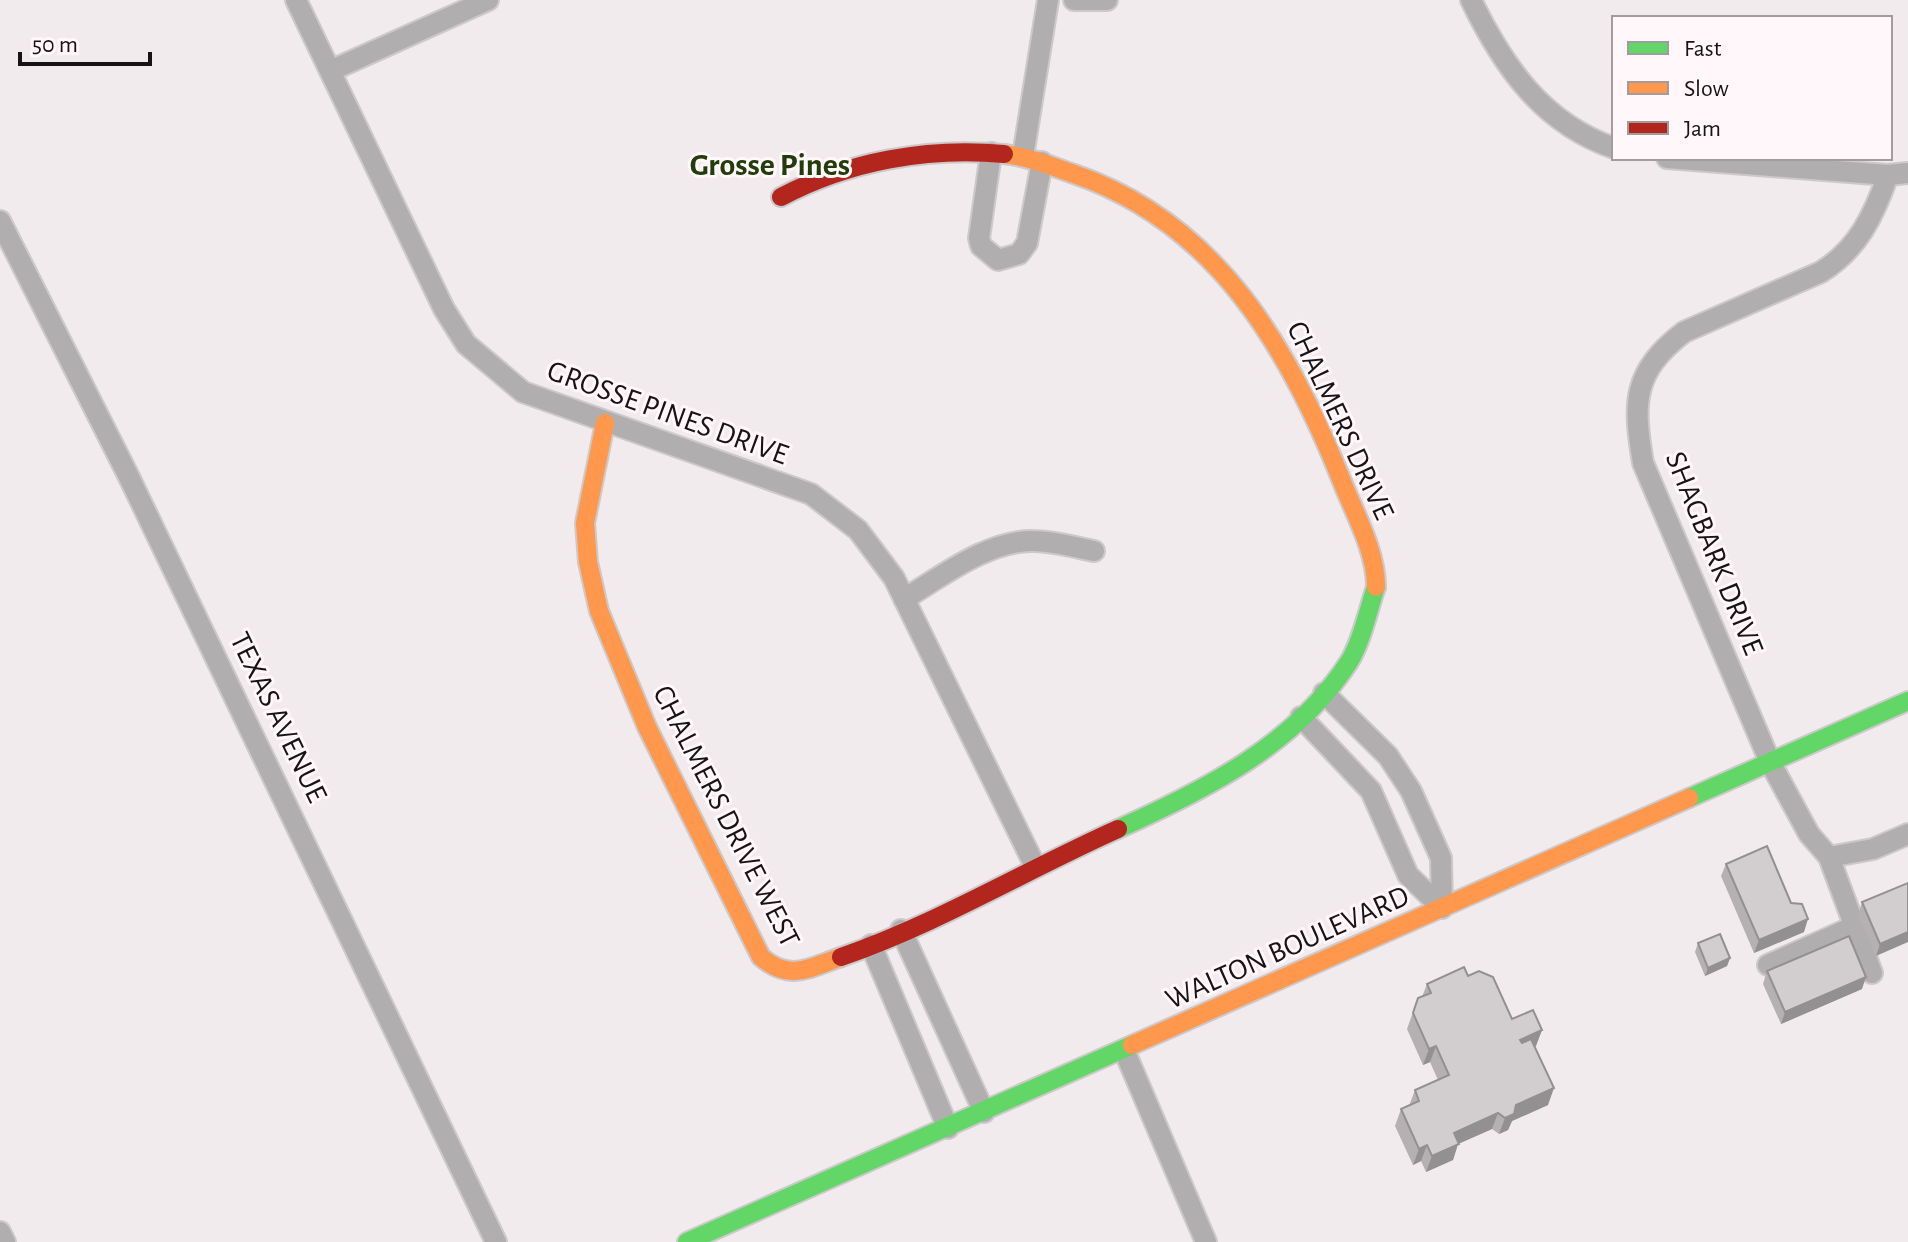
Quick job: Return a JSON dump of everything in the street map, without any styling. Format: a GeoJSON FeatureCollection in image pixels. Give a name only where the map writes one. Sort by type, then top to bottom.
{"type":"FeatureCollection","features":[{"type":"Feature","properties":{"kind":"street","name":"GROSSE PINES DRIVE"},"geometry":{"type":"LineString","coordinates":[[296,0],[444,309],[466,344],[523,392],[811,494],[858,530],[894,578],[1035,866]]}},
{"type":"Feature","properties":{"kind":"street"},"geometry":{"type":"LineString","coordinates":[[330,71],[488,0]]}},
{"type":"Feature","properties":{"kind":"street"},"geometry":{"type":"LineString","coordinates":[[991,153],[979,238],[981,246],[998,260],[1019,254],[1027,243],[1048,0]]}},
{"type":"Feature","properties":{"kind":"street"},"geometry":{"type":"LineString","coordinates":[[1074,0],[1107,0]]}},
{"type":"Feature","properties":{"kind":"street"},"geometry":{"type":"LineString","coordinates":[[1471,0],[1490,39],[1535,102],[1612,147]]}},
{"type":"Feature","properties":{"kind":"street","name":"CHALMERS DRIVE"},"geometry":{"type":"LineString","coordinates":[[781,197],[820,176],[914,154],[991,153],[1033,159],[1110,186],[1173,226],[1234,282],[1286,358],[1337,469],[1373,560],[1377,585],[1350,660],[1313,705]]}},
{"type":"Feature","properties":{"kind":"street"},"geometry":{"type":"LineString","coordinates":[[1696,160],[1898,174]]}},
{"type":"Feature","properties":{"kind":"street","name":"SHAGBARK DRIVE"},"geometry":{"type":"LineString","coordinates":[[1872,973],[1829,857],[1809,834],[1770,762],[1643,463],[1636,420],[1639,388],[1649,364],[1684,332],[1821,272],[1842,259],[1875,214],[1898,174]]}},
{"type":"Feature","properties":{"kind":"street","name":"TEXAS AVENUE"},"geometry":{"type":"LineString","coordinates":[[0,221],[149,518],[496,1242]]}},
{"type":"Feature","properties":{"kind":"street","name":"CHALMERS DRIVE WEST"},"geometry":{"type":"LineString","coordinates":[[605,423],[589,492],[585,535],[592,590],[617,662],[761,957],[776,970],[796,972],[871,945],[1004,885],[1035,866],[1188,798],[1253,760],[1313,705]]}},
{"type":"Feature","properties":{"kind":"street"},"geometry":{"type":"LineString","coordinates":[[904,599],[972,559],[1007,545],[1032,541],[1094,551]]}},
{"type":"Feature","properties":{"kind":"street","name":"WALTON BOULEVARD"},"geometry":{"type":"LineString","coordinates":[[687,1242],[729,1234],[948,1128],[1908,701]]}},
{"type":"Feature","properties":{"kind":"street"},"geometry":{"type":"LineString","coordinates":[[1313,705],[1388,756],[1411,791],[1441,858],[1442,908]]}},
{"type":"Feature","properties":{"kind":"street"},"geometry":{"type":"LineString","coordinates":[[1313,705],[1371,791],[1408,875],[1442,908]]}},
{"type":"Feature","properties":{"kind":"street"},"geometry":{"type":"LineString","coordinates":[[1829,857],[1873,849],[1908,834]]}},
{"type":"Feature","properties":{"kind":"street"},"geometry":{"type":"LineString","coordinates":[[1768,965],[1853,927]]}},
{"type":"Feature","properties":{"kind":"street"},"geometry":{"type":"LineString","coordinates":[[901,930],[984,1112]]}},
{"type":"Feature","properties":{"kind":"street"},"geometry":{"type":"LineString","coordinates":[[871,945],[948,1128]]}},
{"type":"Feature","properties":{"kind":"street"},"geometry":{"type":"LineString","coordinates":[[1124,1050],[1206,1242]]}},
{"type":"Feature","properties":{"kind":"street"},"geometry":{"type":"LineString","coordinates":[[0,1232],[5,1242]]}},
{"type":"Feature","properties":{"kind":"building"},"geometry":{"type":"Polygon","coordinates":[[[1767,846],[1791,903],[1802,904],[1808,919],[1759,940],[1726,864],[1767,846]]]}},
{"type":"Feature","properties":{"kind":"building"},"geometry":{"type":"Polygon","coordinates":[[[1908,883],[1908,932],[1880,944],[1862,902],[1908,883]]]}},
{"type":"Feature","properties":{"kind":"building"},"geometry":{"type":"Polygon","coordinates":[[[1720,934],[1730,958],[1708,968],[1698,943],[1720,934]]]}},
{"type":"Feature","properties":{"kind":"building"},"geometry":{"type":"Polygon","coordinates":[[[1849,936],[1866,977],[1785,1012],[1767,971],[1849,936]]]}},
{"type":"Feature","properties":{"kind":"building"},"geometry":{"type":"Polygon","coordinates":[[[1464,967],[1468,976],[1479,971],[1493,977],[1512,1019],[1533,1010],[1542,1030],[1520,1040],[1522,1043],[1531,1039],[1554,1088],[1516,1105],[1514,1114],[1505,1118],[1498,1113],[1454,1133],[1459,1144],[1432,1156],[1427,1145],[1419,1149],[1401,1109],[1419,1101],[1415,1090],[1449,1075],[1436,1046],[1429,1049],[1413,1013],[1418,998],[1431,993],[1427,984],[1464,967]]]}},
{"type":"Feature","properties":{"kind":"traffic: fast"},"geometry":{"type":"LineString","coordinates":[[1118,829],[1215,781],[1246,762],[1302,718],[1354,654],[1376,587]]}},
{"type":"Feature","properties":{"kind":"traffic: fast"},"geometry":{"type":"LineString","coordinates":[[1689,798],[1908,701]]}},
{"type":"Feature","properties":{"kind":"traffic: fast"},"geometry":{"type":"LineString","coordinates":[[687,1242],[1132,1045]]}},
{"type":"Feature","properties":{"kind":"traffic: slow"},"geometry":{"type":"LineString","coordinates":[[1004,154],[1074,174],[1125,196],[1169,224],[1208,258],[1243,297],[1273,340],[1322,434],[1364,534],[1373,561],[1376,587]]}},
{"type":"Feature","properties":{"kind":"traffic: slow"},"geometry":{"type":"LineString","coordinates":[[605,423],[585,523],[588,562],[599,611],[647,727],[761,957],[771,965],[791,971],[841,957]]}},
{"type":"Feature","properties":{"kind":"traffic: slow"},"geometry":{"type":"LineString","coordinates":[[1132,1045],[1689,798]]}},
{"type":"Feature","properties":{"kind":"traffic: jam"},"geometry":{"type":"LineString","coordinates":[[781,197],[834,174],[890,159],[947,153],[1004,154]]}},
{"type":"Feature","properties":{"kind":"traffic: jam"},"geometry":{"type":"LineString","coordinates":[[841,957],[947,913],[1118,829]]}},
{"type":"Feature","properties":{"kind":"district","name":"Grosse Pines"},"geometry":{"type":"Point","coordinates":[770,164]}}]}
